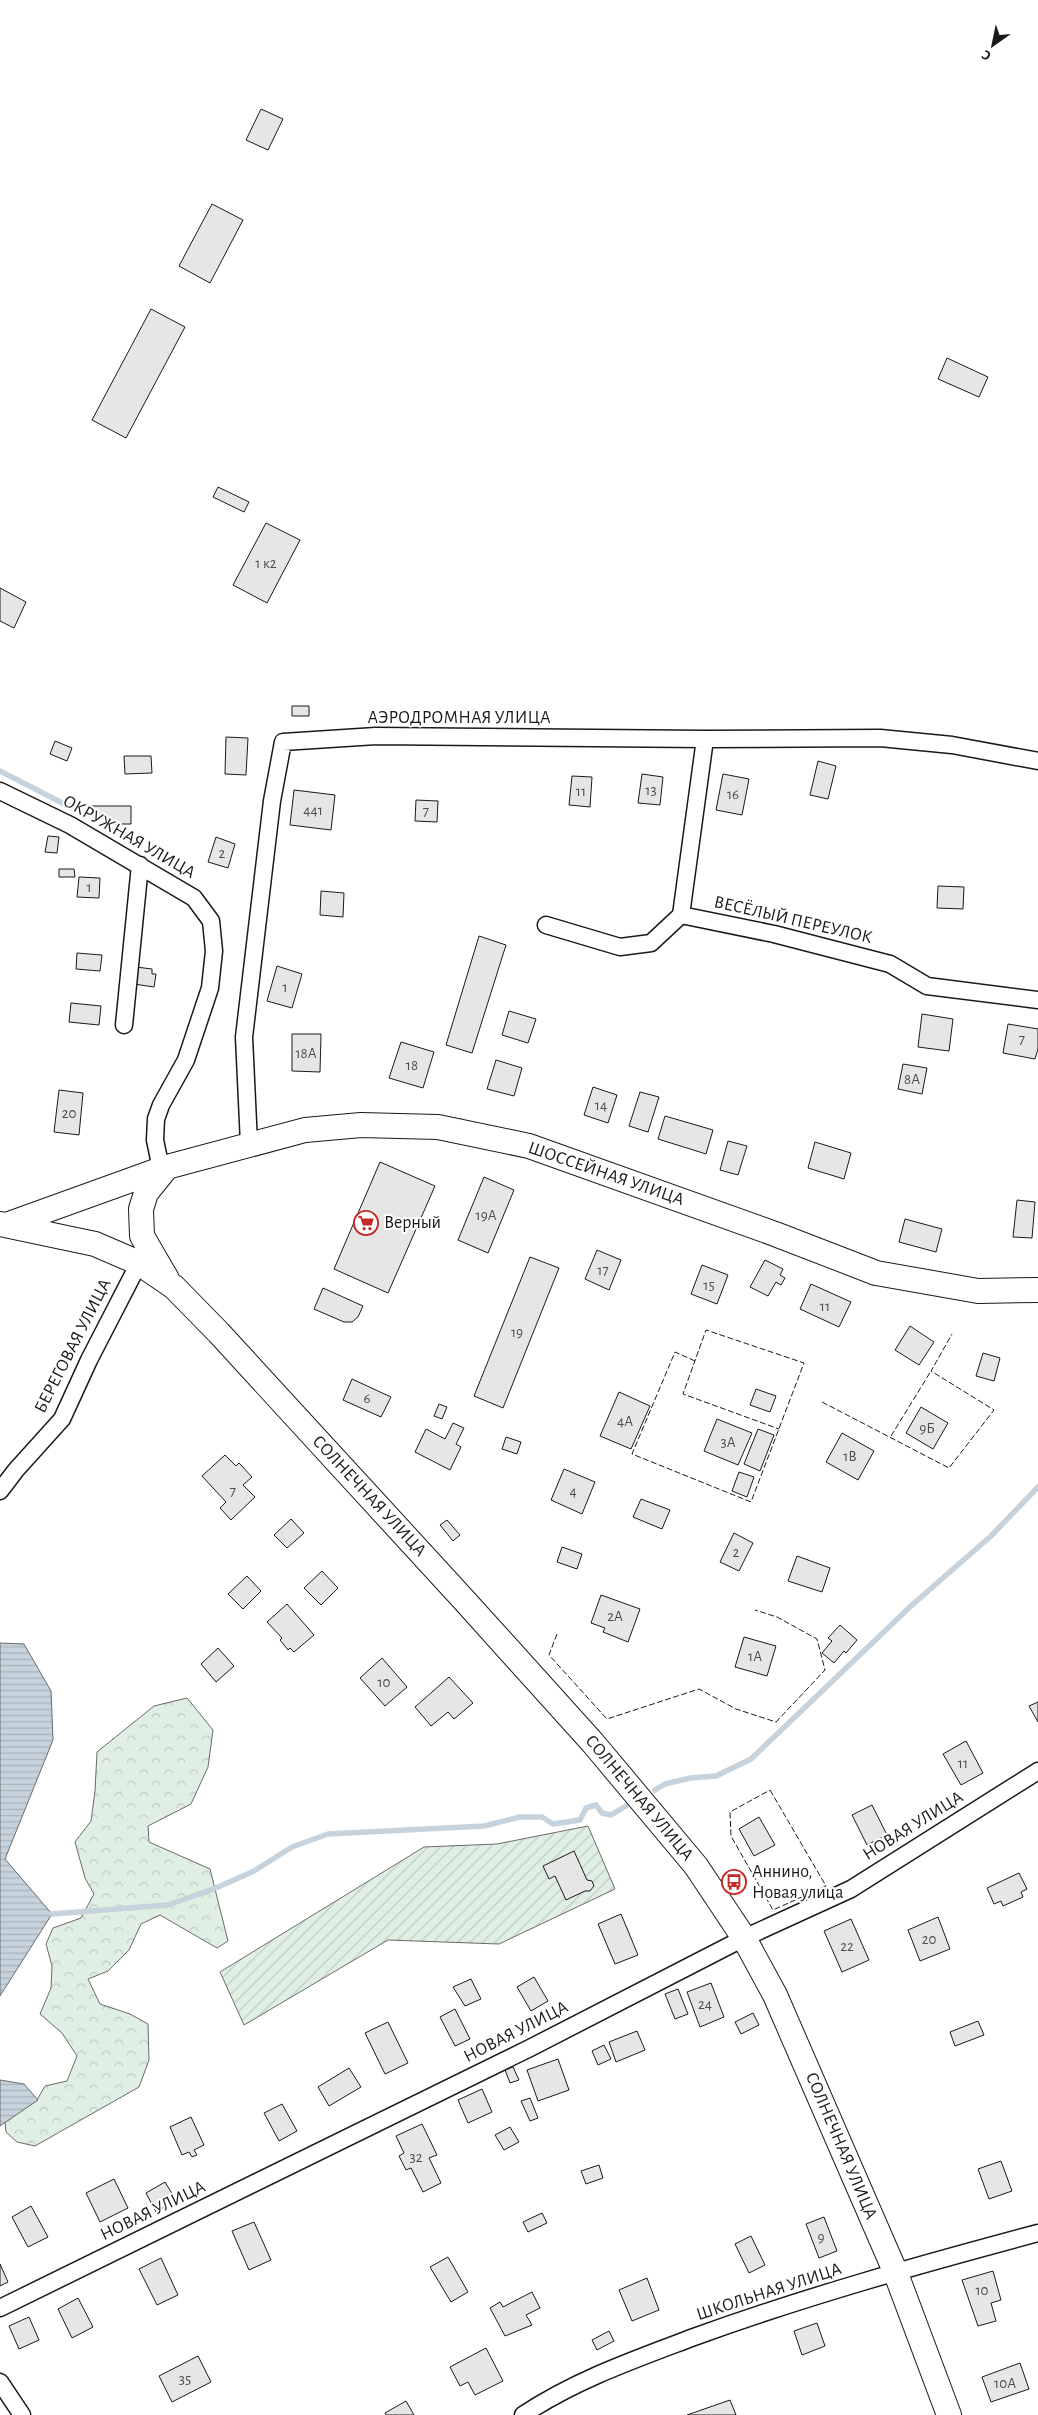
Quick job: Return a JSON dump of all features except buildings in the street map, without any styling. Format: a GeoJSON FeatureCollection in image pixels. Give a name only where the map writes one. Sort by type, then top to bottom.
{"type":"FeatureCollection","features":[{"type":"Feature","properties":{"kind":"main road","name":"ШОССЕЙНАЯ УЛИЦА"},"geometry":{"type":"LineString","coordinates":[[4,1224],[164,1168],[305,1130],[361,1125],[438,1127],[529,1146],[775,1234],[876,1273],[978,1291],[1038,1290]]}},
{"type":"Feature","properties":{"kind":"main road"},"geometry":{"type":"LineString","coordinates":[[164,1168],[146,1193],[141,1209],[142,1236],[171,1284]]}},
{"type":"Feature","properties":{"kind":"main road"},"geometry":{"type":"LineString","coordinates":[[4,1224],[95,1244],[139,1263],[171,1284]]}},
{"type":"Feature","properties":{"kind":"main road","name":"СОЛНЕЧНАЯ УЛИЦА"},"geometry":{"type":"LineString","coordinates":[[171,1284],[219,1333],[594,1744],[696,1866],[744,1938],[775,1995],[895,2271],[949,2415]]}},
{"type":"Feature","properties":{"kind":"street","name":"АЭРОДРОМНАЯ УЛИЦА"},"geometry":{"type":"LineString","coordinates":[[249,1144],[244,1037],[272,801],[283,742],[376,736],[705,739],[880,738],[960,746],[1038,761]]}},
{"type":"Feature","properties":{"kind":"street"},"geometry":{"type":"LineString","coordinates":[[546,926],[620,947],[651,943],[681,915],[705,739]]}},
{"type":"Feature","properties":{"kind":"street","name":"ОКРУЖНАЯ УЛИЦА"},"geometry":{"type":"LineString","coordinates":[[0,791],[70,825],[194,898],[211,921],[214,952],[210,988],[186,1060],[161,1105],[156,1119],[155,1140],[164,1168]]}},
{"type":"Feature","properties":{"kind":"street"},"geometry":{"type":"LineString","coordinates":[[124,1026],[140,865]]}},
{"type":"Feature","properties":{"kind":"street","name":"ВЕСЁЛЫЙ ПЕРЕУЛОК"},"geometry":{"type":"LineString","coordinates":[[681,915],[774,934],[890,964],[927,986],[1038,1000]]}},
{"type":"Feature","properties":{"kind":"street","name":"БЕРЕГОВАЯ УЛИЦА"},"geometry":{"type":"LineString","coordinates":[[0,1490],[62,1420],[89,1360],[139,1263]]}},
{"type":"Feature","properties":{"kind":"street","name":"НОВАЯ УЛИЦА"},"geometry":{"type":"LineString","coordinates":[[0,2308],[530,2048],[744,1938],[851,1889],[1038,1771]]}},
{"type":"Feature","properties":{"kind":"street","name":"ШКОЛЬНАЯ УЛИЦА"},"geometry":{"type":"LineString","coordinates":[[522,2415],[544,2401],[632,2360],[729,2325],[895,2271],[1038,2233]]}},
{"type":"Feature","properties":{"kind":"street"},"geometry":{"type":"LineString","coordinates":[[0,2382],[22,2415]]}},
{"type":"Feature","properties":{"kind":"green space"},"geometry":{"type":"Polygon","coordinates":[[[187,1698],[213,1730],[208,1767],[191,1804],[148,1826],[149,1842],[210,1869],[228,1941],[217,1948],[160,1915],[141,1924],[129,1950],[108,1971],[88,1979],[100,2004],[130,2014],[148,2024],[149,2060],[139,2087],[35,2146],[17,2142],[6,2132],[5,2122],[37,2100],[45,2086],[67,2081],[77,2056],[62,2033],[40,2014],[51,1988],[52,1966],[46,1944],[53,1928],[81,1918],[94,1894],[85,1878],[75,1842],[91,1821],[97,1752],[154,1706],[187,1698]]]}},
{"type":"Feature","properties":{"kind":"green space"},"geometry":{"type":"Polygon","coordinates":[[[588,1826],[615,1889],[499,1944],[388,1940],[244,2025],[220,1972],[424,1847],[497,1844],[588,1826]]]}},
{"type":"Feature","properties":{"kind":"shaded area"},"geometry":{"type":"Polygon","coordinates":[[[0,1643],[24,1644],[51,1691],[53,1740],[5,1859],[52,1914],[0,1996],[0,1643]]]}},
{"type":"Feature","properties":{"kind":"shaded area"},"geometry":{"type":"Polygon","coordinates":[[[0,2080],[24,2084],[38,2100],[0,2126],[0,2080]]]}},
{"type":"Feature","properties":{"kind":"waterway"},"geometry":{"type":"LineString","coordinates":[[0,771],[74,809]]}},
{"type":"Feature","properties":{"kind":"waterway"},"geometry":{"type":"LineString","coordinates":[[655,1790],[665,1784],[690,1778],[716,1776],[751,1759],[912,1605],[991,1536],[1038,1487]]}},
{"type":"Feature","properties":{"kind":"waterway"},"geometry":{"type":"LineString","coordinates":[[52,1914],[168,1905],[216,1888],[254,1871],[292,1847],[328,1834],[484,1826],[520,1817],[542,1817],[553,1824],[580,1820],[586,1808],[596,1805],[602,1813],[611,1815],[626,1806]]}},
{"type":"Feature","properties":{"kind":"fence"},"geometry":{"type":"LineString","coordinates":[[695,1361],[675,1352],[632,1454],[751,1502],[804,1363],[706,1330],[683,1394],[779,1429]]}},
{"type":"Feature","properties":{"kind":"fence"},"geometry":{"type":"LineString","coordinates":[[822,1402],[949,1468],[994,1410],[931,1371],[952,1334]]}},
{"type":"Feature","properties":{"kind":"fence"},"geometry":{"type":"LineString","coordinates":[[891,1436],[931,1371]]}},
{"type":"Feature","properties":{"kind":"fence"},"geometry":{"type":"LineString","coordinates":[[557,1634],[549,1655],[607,1719],[699,1689],[736,1709],[776,1722],[825,1670],[817,1639],[777,1617],[755,1610]]}},
{"type":"Feature","properties":{"kind":"fence"},"geometry":{"type":"LineString","coordinates":[[770,1790],[826,1886],[773,1910],[731,1836],[730,1812],[770,1790]]}},
{"type":"Feature","properties":{"kind":"place","name":"Верный"},"geometry":{"type":"Point","coordinates":[366,1223]}},
{"type":"Feature","properties":{"kind":"place","name":"Аннино, Новая улица"},"geometry":{"type":"Point","coordinates":[734,1882]}}]}
